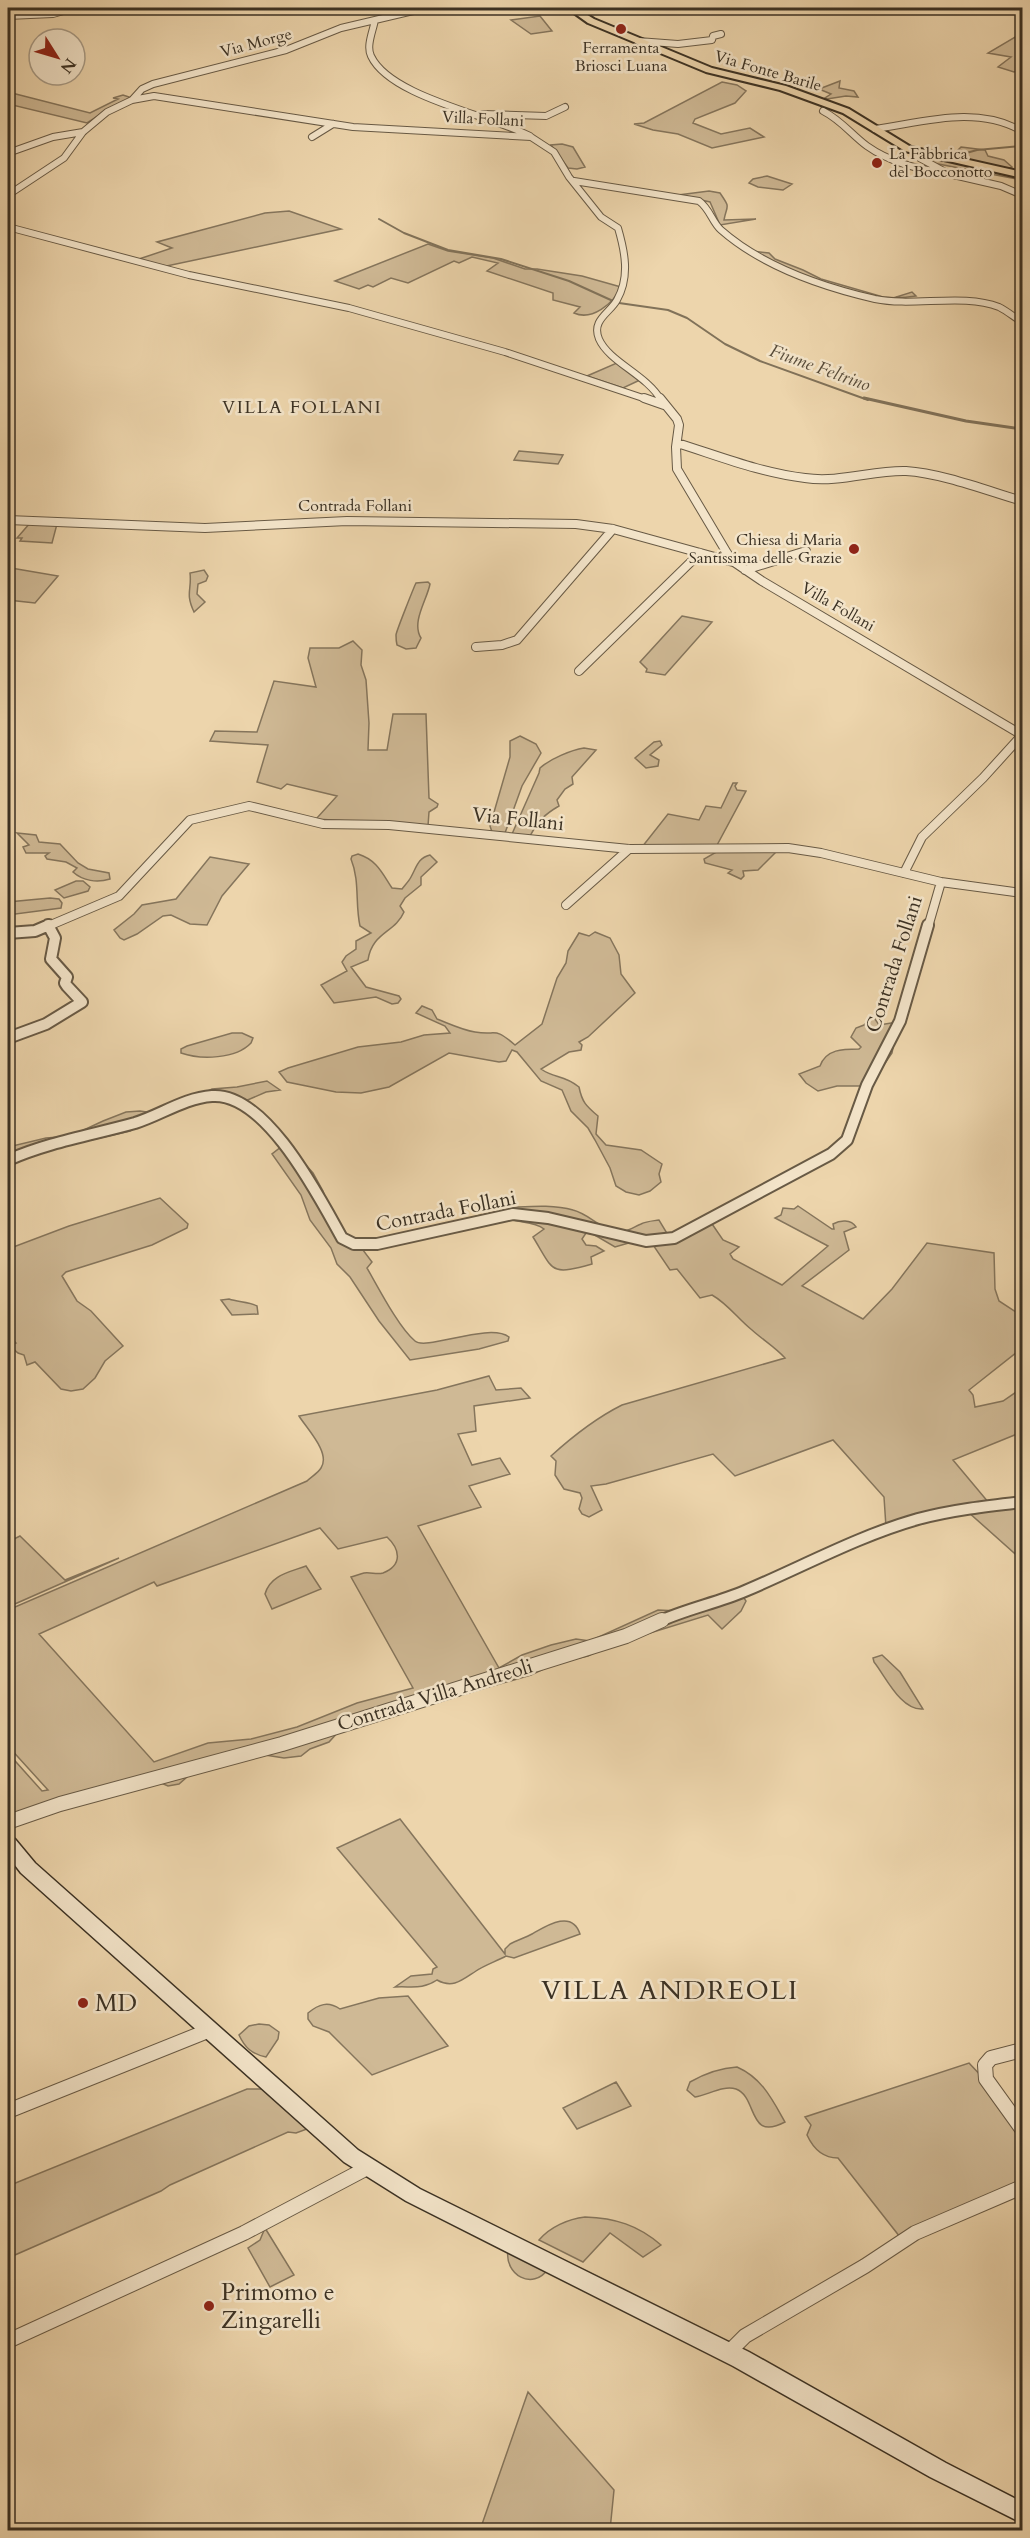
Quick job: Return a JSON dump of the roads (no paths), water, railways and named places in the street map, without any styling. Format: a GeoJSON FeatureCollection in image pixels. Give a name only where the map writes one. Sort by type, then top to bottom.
{"type":"FeatureCollection","features":[{"type":"Feature","properties":{"kind":"main road","name":"Via Fonte Barile"},"geometry":{"type":"LineString","coordinates":[[571,8],[591,21],[709,70],[797,92],[846,111],[894,143],[916,152],[1023,175]]}},
{"type":"Feature","properties":{"kind":"main road"},"geometry":{"type":"LineString","coordinates":[[8,1844],[28,1868],[351,2156],[413,2195],[728,2353],[938,2470],[1023,2513]]}},
{"type":"Feature","properties":{"kind":"main road"},"geometry":{"type":"LineString","coordinates":[[8,1855],[28,1868]]}},
{"type":"Feature","properties":{"kind":"street"},"geometry":{"type":"LineString","coordinates":[[8,16],[53,14],[74,8]]}},
{"type":"Feature","properties":{"kind":"street","name":"Via Morge"},"geometry":{"type":"LineString","coordinates":[[132,100],[149,85],[286,50],[335,30],[426,8]]}},
{"type":"Feature","properties":{"kind":"street"},"geometry":{"type":"LineString","coordinates":[[375,20],[370,56],[387,76],[399,85],[465,112],[514,128],[531,137]]}},
{"type":"Feature","properties":{"kind":"street"},"geometry":{"type":"LineString","coordinates":[[638,41],[692,44],[708,42],[713,36],[721,34]]}},
{"type":"Feature","properties":{"kind":"street","name":"Villa Follani"},"geometry":{"type":"LineString","coordinates":[[8,195],[64,158],[83,132],[107,112],[132,100],[154,96],[333,124],[531,137],[554,152],[601,217],[618,228],[626,256],[624,276],[617,300],[600,319],[597,328],[601,344],[655,389],[664,405],[677,419],[679,425],[677,469],[734,562],[1023,735]]}},
{"type":"Feature","properties":{"kind":"street"},"geometry":{"type":"LineString","coordinates":[[465,112],[546,116],[565,107]]}},
{"type":"Feature","properties":{"kind":"street","name":"Via Fonte Barile"},"geometry":{"type":"LineString","coordinates":[[823,111],[841,120],[849,130],[873,150],[896,159],[1001,186],[1023,195]]}},
{"type":"Feature","properties":{"kind":"street"},"geometry":{"type":"LineString","coordinates":[[875,129],[940,118],[1012,119]]}},
{"type":"Feature","properties":{"kind":"street"},"geometry":{"type":"LineString","coordinates":[[1002,119],[1023,131]]}},
{"type":"Feature","properties":{"kind":"street"},"geometry":{"type":"LineString","coordinates":[[312,136],[333,124]]}},
{"type":"Feature","properties":{"kind":"street"},"geometry":{"type":"LineString","coordinates":[[8,153],[53,137],[83,132]]}},
{"type":"Feature","properties":{"kind":"street"},"geometry":{"type":"LineString","coordinates":[[916,152],[916,156],[943,172]]}},
{"type":"Feature","properties":{"kind":"street"},"geometry":{"type":"LineString","coordinates":[[574,181],[699,201],[709,209],[719,229],[758,257],[789,272],[828,285],[874,299],[895,302],[984,304],[1002,309],[1023,322]]}},
{"type":"Feature","properties":{"kind":"street"},"geometry":{"type":"LineString","coordinates":[[8,227],[179,272],[349,308],[524,358],[664,405]]}},
{"type":"Feature","properties":{"kind":"street"},"geometry":{"type":"LineString","coordinates":[[677,443],[775,474],[820,478],[913,472],[1023,501]]}},
{"type":"Feature","properties":{"kind":"street","name":"Contrada Follani"},"geometry":{"type":"LineString","coordinates":[[8,520],[205,528],[347,521],[576,524],[613,530],[734,562]]}},
{"type":"Feature","properties":{"kind":"street"},"geometry":{"type":"LineString","coordinates":[[476,647],[504,645],[517,640],[613,530]]}},
{"type":"Feature","properties":{"kind":"street"},"geometry":{"type":"LineString","coordinates":[[745,570],[806,551]]}},
{"type":"Feature","properties":{"kind":"street"},"geometry":{"type":"LineString","coordinates":[[579,671],[700,553]]}},
{"type":"Feature","properties":{"kind":"street","name":"Contrada Follani"},"geometry":{"type":"LineString","coordinates":[[904,873],[922,837],[983,778],[1023,735]]}},
{"type":"Feature","properties":{"kind":"street","name":"Via Follani"},"geometry":{"type":"LineString","coordinates":[[8,933],[22,933],[48,926],[124,893],[190,820],[249,806],[323,824],[389,825],[629,849],[788,848],[821,853],[941,882],[1023,893]]}},
{"type":"Feature","properties":{"kind":"street"},"geometry":{"type":"LineString","coordinates":[[566,905],[629,849]]}},
{"type":"Feature","properties":{"kind":"street","name":"Contrada Follani"},"geometry":{"type":"LineString","coordinates":[[8,1160],[28,1151],[138,1122],[186,1101],[212,1096],[234,1098],[251,1110],[274,1133],[296,1162],[342,1238],[354,1244],[377,1244],[513,1214],[548,1218],[646,1242],[674,1238],[831,1154],[848,1140],[867,1085],[900,1021],[941,882]]}},
{"type":"Feature","properties":{"kind":"street"},"geometry":{"type":"LineString","coordinates":[[8,1038],[46,1024],[82,1002],[78,995],[68,989],[65,983],[67,977],[51,959],[56,938],[48,926]]}},
{"type":"Feature","properties":{"kind":"street","name":"Contrada Villa Andreoli"},"geometry":{"type":"LineString","coordinates":[[8,1822],[60,1803],[282,1743],[626,1636],[682,1611],[743,1592],[916,1520],[963,1509],[1023,1502]]}},
{"type":"Feature","properties":{"kind":"street"},"geometry":{"type":"LineString","coordinates":[[8,2111],[210,2030]]}},
{"type":"Feature","properties":{"kind":"street"},"geometry":{"type":"LineString","coordinates":[[1023,2050],[991,2058],[985,2065],[986,2079],[1023,2128]]}},
{"type":"Feature","properties":{"kind":"street"},"geometry":{"type":"LineString","coordinates":[[8,2341],[244,2233],[369,2167]]}},
{"type":"Feature","properties":{"kind":"street"},"geometry":{"type":"LineString","coordinates":[[728,2353],[745,2336],[915,2234],[1023,2187]]}},
{"type":"Feature","properties":{"kind":"waterway"},"geometry":{"type":"LineString","coordinates":[[36,8],[44,13]]}},
{"type":"Feature","properties":{"kind":"waterway"},"geometry":{"type":"LineString","coordinates":[[952,157],[977,150],[1022,146]]}},
{"type":"Feature","properties":{"kind":"waterway"},"geometry":{"type":"LineString","coordinates":[[927,158],[944,159]]}},
{"type":"Feature","properties":{"kind":"waterway","name":"Fiume Feltrino"},"geometry":{"type":"LineString","coordinates":[[379,219],[404,233],[448,250],[501,259],[569,281],[613,301]]}},
{"type":"Feature","properties":{"kind":"waterway","name":"Fiume Feltrino"},"geometry":{"type":"LineString","coordinates":[[619,303],[668,310],[687,318],[725,344],[760,361],[868,400]]}},
{"type":"Feature","properties":{"kind":"waterway","name":"Fiume Feltrino"},"geometry":{"type":"LineString","coordinates":[[864,398],[966,421],[1022,429]]}},
{"type":"Feature","properties":{"kind":"place","name":"Ferramenta Briosci Luana"},"geometry":{"type":"Point","coordinates":[621,29]}},
{"type":"Feature","properties":{"kind":"place","name":"La Fabbrica del Bocconotto"},"geometry":{"type":"Point","coordinates":[877,163]}},
{"type":"Feature","properties":{"kind":"place","name":"Chiesa di Maria Santissima delle Grazie"},"geometry":{"type":"Point","coordinates":[854,549]}},
{"type":"Feature","properties":{"kind":"place","name":"MD"},"geometry":{"type":"Point","coordinates":[83,2003]}},
{"type":"Feature","properties":{"kind":"place","name":"Primomo e Zingarelli"},"geometry":{"type":"Point","coordinates":[209,2306]}},
{"type":"Feature","properties":{"kind":"district","name":"VILLA FOLLANI"},"geometry":{"type":"Point","coordinates":[302,407]}},
{"type":"Feature","properties":{"kind":"district","name":"VILLA ANDREOLI"},"geometry":{"type":"Point","coordinates":[670,1990]}}]}
